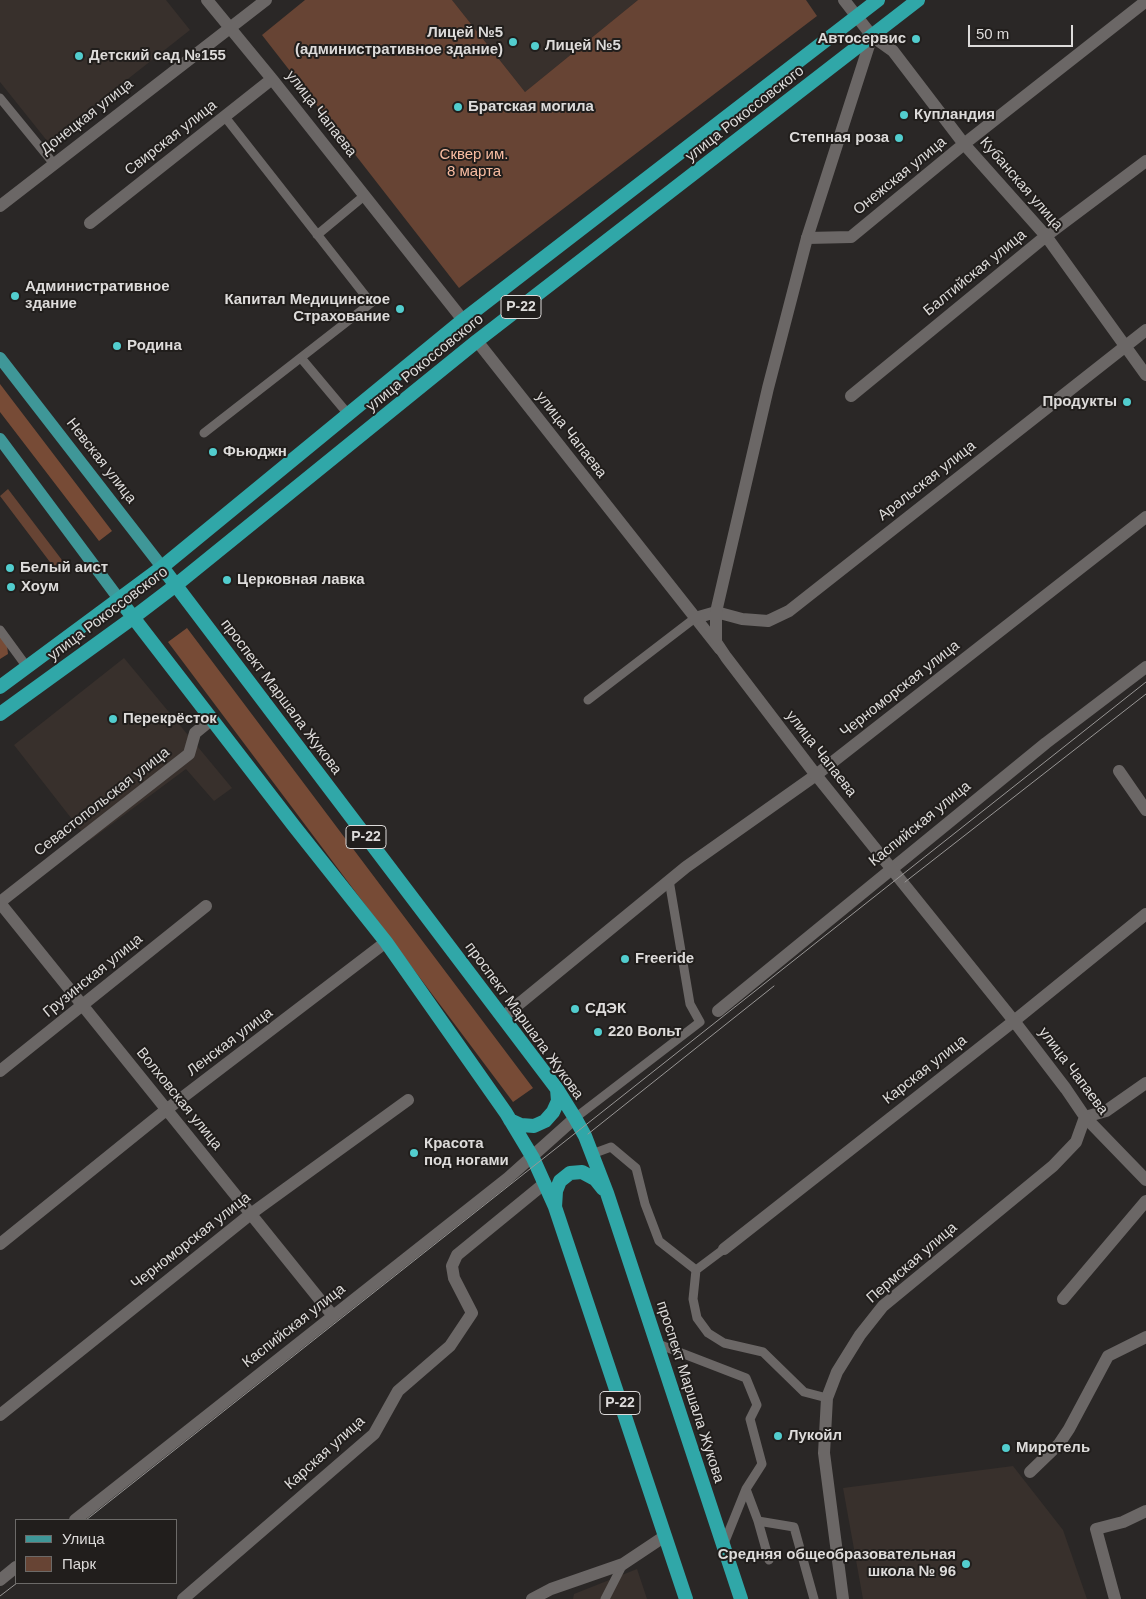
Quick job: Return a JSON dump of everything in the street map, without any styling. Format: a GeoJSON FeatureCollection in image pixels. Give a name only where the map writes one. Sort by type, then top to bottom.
{"type":"FeatureCollection","features":[{"type":"Feature","properties":{"kind":"highway","name":"улица Рокоссовского"},"geometry":{"type":"LineString","coordinates":[[0,687],[162,567],[462,320],[878,0]]}},
{"type":"Feature","properties":{"kind":"highway","name":"улица Рокоссовского"},"geometry":{"type":"LineString","coordinates":[[0,714],[134,617],[477,341],[918,0]]}},
{"type":"Feature","properties":{"kind":"highway","name":"Невская улица"},"geometry":{"type":"LineString","coordinates":[[162,567],[176,584]]}},
{"type":"Feature","properties":{"kind":"highway","name":"проспект Маршала Жукова"},"geometry":{"type":"LineString","coordinates":[[176,584],[503,1016],[557,1089],[575,1118],[592,1154],[607,1193],[741,1599]]}},
{"type":"Feature","properties":{"kind":"highway","name":"Р-22"},"geometry":{"type":"LineString","coordinates":[[119,599],[386,942],[510,1120],[533,1158],[555,1207],[686,1599]]}},
{"type":"Feature","properties":{"kind":"highway"},"geometry":{"type":"LineString","coordinates":[[510,1120],[522,1125],[534,1126],[545,1121],[553,1112],[558,1101],[557,1089]]}},
{"type":"Feature","properties":{"kind":"highway"},"geometry":{"type":"LineString","coordinates":[[555,1207],[556,1191],[560,1181],[570,1173],[582,1172],[595,1179],[607,1193]]}},
{"type":"Feature","properties":{"kind":"main road","name":"Невская улица"},"geometry":{"type":"LineString","coordinates":[[0,358],[162,567]]}},
{"type":"Feature","properties":{"kind":"main road"},"geometry":{"type":"LineString","coordinates":[[0,439],[119,599]]}},
{"type":"Feature","properties":{"kind":"street","name":"улица Чапаева"},"geometry":{"type":"LineString","coordinates":[[207,0],[272,79],[462,320]]}},
{"type":"Feature","properties":{"kind":"street","name":"Донецкая улица"},"geometry":{"type":"LineString","coordinates":[[0,206],[266,0]]}},
{"type":"Feature","properties":{"kind":"street","name":"Кубанская улица"},"geometry":{"type":"LineString","coordinates":[[844,0],[872,36],[892,51],[964,144],[1046,236],[1146,375]]}},
{"type":"Feature","properties":{"kind":"street","name":"Онежская улица"},"geometry":{"type":"LineString","coordinates":[[808,238],[851,237],[964,144],[1146,1]]}},
{"type":"Feature","properties":{"kind":"street"},"geometry":{"type":"LineString","coordinates":[[726,657],[716,642],[716,612],[768,388],[808,238],[872,36]]}},
{"type":"Feature","properties":{"kind":"street","name":"Свирская улица"},"geometry":{"type":"LineString","coordinates":[[90,223],[272,79]]}},
{"type":"Feature","properties":{"kind":"street","name":"Балтийская улица"},"geometry":{"type":"LineString","coordinates":[[851,396],[1046,236],[1146,161]]}},
{"type":"Feature","properties":{"kind":"street","name":"Аральская улица"},"geometry":{"type":"LineString","coordinates":[[716,612],[768,621],[789,611],[1146,330]]}},
{"type":"Feature","properties":{"kind":"street","name":"улица Чапаева"},"geometry":{"type":"LineString","coordinates":[[477,341],[890,869],[1014,1021],[1085,1117],[1146,1180]]}},
{"type":"Feature","properties":{"kind":"street","name":"Черноморская улица"},"geometry":{"type":"LineString","coordinates":[[503,1016],[669,880],[816,775],[1146,517]]}},
{"type":"Feature","properties":{"kind":"street"},"geometry":{"type":"LineString","coordinates":[[695,618],[716,612]]}},
{"type":"Feature","properties":{"kind":"street","name":"Каспийская улица"},"geometry":{"type":"LineString","coordinates":[[718,1011],[1046,743],[1146,667]]}},
{"type":"Feature","properties":{"kind":"street","name":"Севастопольская улица"},"geometry":{"type":"LineString","coordinates":[[0,902],[189,754],[195,733],[212,719]]}},
{"type":"Feature","properties":{"kind":"street"},"geometry":{"type":"LineString","coordinates":[[1119,771],[1146,810]]}},
{"type":"Feature","properties":{"kind":"street","name":"Волховская улица"},"geometry":{"type":"LineString","coordinates":[[0,902],[333,1316]]}},
{"type":"Feature","properties":{"kind":"street","name":"Грузинская улица"},"geometry":{"type":"LineString","coordinates":[[0,1072],[206,906]]}},
{"type":"Feature","properties":{"kind":"street","name":"Карская улица"},"geometry":{"type":"LineString","coordinates":[[724,1249],[1014,1021],[1146,914]]}},
{"type":"Feature","properties":{"kind":"street","name":"Ленская улица"},"geometry":{"type":"LineString","coordinates":[[0,1244],[166,1110],[386,942]]}},
{"type":"Feature","properties":{"kind":"street"},"geometry":{"type":"LineString","coordinates":[[1085,1117],[1106,1111],[1146,1083]]}},
{"type":"Feature","properties":{"kind":"street","name":"Черноморская улица"},"geometry":{"type":"LineString","coordinates":[[0,1415],[252,1213],[408,1100]]}},
{"type":"Feature","properties":{"kind":"street","name":"Пермская улица"},"geometry":{"type":"LineString","coordinates":[[843,1599],[824,1453],[827,1398],[837,1372],[855,1342],[883,1306],[1053,1166],[1076,1142],[1085,1117]]}},
{"type":"Feature","properties":{"kind":"street","name":"Каспийская улица"},"geometry":{"type":"LineString","coordinates":[[76,1519],[533,1158],[575,1118]]}},
{"type":"Feature","properties":{"kind":"street","name":"Карская улица"},"geometry":{"type":"LineString","coordinates":[[183,1599],[374,1434],[398,1391],[450,1346],[472,1313],[454,1278],[452,1266],[457,1255],[545,1183]]}},
{"type":"Feature","properties":{"kind":"street"},"geometry":{"type":"LineString","coordinates":[[1063,1299],[1146,1201]]}},
{"type":"Feature","properties":{"kind":"street"},"geometry":{"type":"LineString","coordinates":[[1030,1472],[1059,1444],[1108,1356],[1146,1337]]}},
{"type":"Feature","properties":{"kind":"street"},"geometry":{"type":"LineString","coordinates":[[1115,1599],[1096,1529],[1123,1522],[1146,1511]]}},
{"type":"Feature","properties":{"kind":"street"},"geometry":{"type":"LineString","coordinates":[[532,1599],[551,1589],[623,1564],[665,1536]]}},
{"type":"Feature","properties":{"kind":"street"},"geometry":{"type":"LineString","coordinates":[[0,1580],[15,1568]]}},
{"type":"Feature","properties":{"kind":"lane"},"geometry":{"type":"LineString","coordinates":[[0,98],[54,164]]}},
{"type":"Feature","properties":{"kind":"lane"},"geometry":{"type":"LineString","coordinates":[[204,434],[371,303],[225,117]]}},
{"type":"Feature","properties":{"kind":"lane"},"geometry":{"type":"LineString","coordinates":[[317,235],[364,196]]}},
{"type":"Feature","properties":{"kind":"lane"},"geometry":{"type":"LineString","coordinates":[[302,358],[348,414]]}},
{"type":"Feature","properties":{"kind":"lane"},"geometry":{"type":"LineString","coordinates":[[588,700],[695,618]]}},
{"type":"Feature","properties":{"kind":"lane"},"geometry":{"type":"LineString","coordinates":[[0,630],[27,666]]}},
{"type":"Feature","properties":{"kind":"lane"},"geometry":{"type":"LineString","coordinates":[[575,1118],[700,1022],[690,1004],[669,880]]}},
{"type":"Feature","properties":{"kind":"lane"},"geometry":{"type":"LineString","coordinates":[[592,1154],[611,1147],[636,1168],[645,1204],[659,1241],[696,1270]]}},
{"type":"Feature","properties":{"kind":"lane"},"geometry":{"type":"LineString","coordinates":[[724,1249],[696,1270],[693,1299],[697,1318],[708,1333],[724,1343],[763,1352],[804,1392],[827,1398]]}},
{"type":"Feature","properties":{"kind":"lane"},"geometry":{"type":"LineString","coordinates":[[658,1344],[746,1378],[757,1405],[750,1419],[762,1464],[746,1489],[723,1546]]}},
{"type":"Feature","properties":{"kind":"lane"},"geometry":{"type":"LineString","coordinates":[[746,1489],[758,1521],[769,1560]]}},
{"type":"Feature","properties":{"kind":"lane"},"geometry":{"type":"LineString","coordinates":[[758,1521],[794,1527],[814,1599]]}},
{"type":"Feature","properties":{"kind":"lane"},"geometry":{"type":"LineString","coordinates":[[605,1599],[623,1564]]}},
{"type":"Feature","properties":{"kind":"shaded area","name":"Детский сад №155"},"geometry":{"type":"Polygon","coordinates":[[[0,0],[166,0],[190,30],[48,142],[0,82],[0,0]]]}},
{"type":"Feature","properties":{"kind":"shaded area","name":"Лицей №5"},"geometry":{"type":"Polygon","coordinates":[[[452,0],[638,0],[525,92],[452,0]]]}},
{"type":"Feature","properties":{"kind":"shaded area"},"geometry":{"type":"Polygon","coordinates":[[[0,384],[112,531],[99,541],[0,412],[0,384]]]}},
{"type":"Feature","properties":{"kind":"shaded area"},"geometry":{"type":"Polygon","coordinates":[[[187,628],[533,1088],[513,1102],[168,642],[187,628]]]}},
{"type":"Feature","properties":{"kind":"shaded area"},"geometry":{"type":"Polygon","coordinates":[[[0,635],[7,645],[8,654],[0,659],[0,635]]]}},
{"type":"Feature","properties":{"kind":"shaded area"},"geometry":{"type":"Polygon","coordinates":[[[124,658],[232,788],[214,801],[186,769],[89,841],[14,745],[124,658]]]}},
{"type":"Feature","properties":{"kind":"shaded area","name":"Средняя общеобразовательная школа № 96"},"geometry":{"type":"Polygon","coordinates":[[[1013,1466],[1063,1530],[1087,1599],[863,1599],[843,1488],[1013,1466]]]}},
{"type":"Feature","properties":{"kind":"shaded area"},"geometry":{"type":"Polygon","coordinates":[[[637,1569],[647,1599],[573,1599],[574,1594],[637,1569]]]}},
{"type":"Feature","properties":{"kind":"green space","name":"Сквер им. 8 марта"},"geometry":{"type":"Polygon","coordinates":[[[305,0],[452,0],[525,92],[638,0],[806,0],[817,16],[459,288],[262,35],[305,0]]]}},
{"type":"Feature","properties":{"kind":"green space"},"geometry":{"type":"Polygon","coordinates":[[[8,489],[65,564],[56,570],[0,496],[8,489]]]}},
{"type":"Feature","properties":{"kind":"tram line"},"geometry":{"type":"LineString","coordinates":[[87,1519],[1146,682]]}},
{"type":"Feature","properties":{"kind":"tram line"},"geometry":{"type":"LineString","coordinates":[[905,882],[1146,694]]}},
{"type":"Feature","properties":{"kind":"tram line"},"geometry":{"type":"LineString","coordinates":[[588,1134],[774,986]]}},
{"type":"Feature","properties":{"kind":"tram line"},"geometry":{"type":"LineString","coordinates":[[0,1596],[16,1584]]}},
{"type":"Feature","properties":{"kind":"place","name":"Автосервис"},"geometry":{"type":"Point","coordinates":[916,39]}},
{"type":"Feature","properties":{"kind":"place","name":"Лицей №5 (административное здание)"},"geometry":{"type":"Point","coordinates":[513,42]}},
{"type":"Feature","properties":{"kind":"place","name":"Лицей №5"},"geometry":{"type":"Point","coordinates":[535,46]}},
{"type":"Feature","properties":{"kind":"place","name":"Детский сад №155"},"geometry":{"type":"Point","coordinates":[79,56]}},
{"type":"Feature","properties":{"kind":"place","name":"Братская могила"},"geometry":{"type":"Point","coordinates":[458,107]}},
{"type":"Feature","properties":{"kind":"place","name":"Купландия"},"geometry":{"type":"Point","coordinates":[904,115]}},
{"type":"Feature","properties":{"kind":"place","name":"Степная роза"},"geometry":{"type":"Point","coordinates":[899,138]}},
{"type":"Feature","properties":{"kind":"place","name":"Административное здание"},"geometry":{"type":"Point","coordinates":[15,296]}},
{"type":"Feature","properties":{"kind":"place","name":"Капитал Медицинское Страхование"},"geometry":{"type":"Point","coordinates":[400,309]}},
{"type":"Feature","properties":{"kind":"place","name":"Родина"},"geometry":{"type":"Point","coordinates":[117,346]}},
{"type":"Feature","properties":{"kind":"place","name":"Продукты"},"geometry":{"type":"Point","coordinates":[1127,402]}},
{"type":"Feature","properties":{"kind":"place","name":"Фьюджн"},"geometry":{"type":"Point","coordinates":[213,452]}},
{"type":"Feature","properties":{"kind":"place","name":"Белый аист"},"geometry":{"type":"Point","coordinates":[10,568]}},
{"type":"Feature","properties":{"kind":"place","name":"Церковная лавка"},"geometry":{"type":"Point","coordinates":[227,580]}},
{"type":"Feature","properties":{"kind":"place","name":"Хоум"},"geometry":{"type":"Point","coordinates":[11,587]}},
{"type":"Feature","properties":{"kind":"place","name":"Перекрёсток"},"geometry":{"type":"Point","coordinates":[113,719]}},
{"type":"Feature","properties":{"kind":"place","name":"Freeride"},"geometry":{"type":"Point","coordinates":[625,959]}},
{"type":"Feature","properties":{"kind":"place","name":"СДЭК"},"geometry":{"type":"Point","coordinates":[575,1009]}},
{"type":"Feature","properties":{"kind":"place","name":"220 Вольт"},"geometry":{"type":"Point","coordinates":[598,1032]}},
{"type":"Feature","properties":{"kind":"place","name":"Красота под ногами"},"geometry":{"type":"Point","coordinates":[414,1153]}},
{"type":"Feature","properties":{"kind":"place","name":"Лукойл"},"geometry":{"type":"Point","coordinates":[778,1436]}},
{"type":"Feature","properties":{"kind":"place","name":"Миротель"},"geometry":{"type":"Point","coordinates":[1006,1448]}},
{"type":"Feature","properties":{"kind":"place","name":"Средняя общеобразовательная школа № 96"},"geometry":{"type":"Point","coordinates":[966,1564]}}]}
